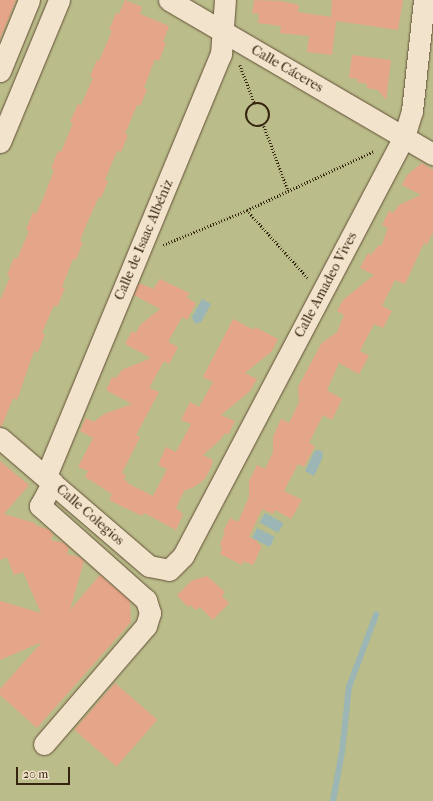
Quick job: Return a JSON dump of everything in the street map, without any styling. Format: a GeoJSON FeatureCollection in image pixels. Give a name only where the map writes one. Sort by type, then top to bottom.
{"type":"FeatureCollection","features":[{"type":"Feature","properties":{"kind":"street"},"geometry":{"type":"LineString","coordinates":[[0,71],[29,0]]}},
{"type":"Feature","properties":{"kind":"street"},"geometry":{"type":"LineString","coordinates":[[0,142],[59,0]]}},
{"type":"Feature","properties":{"kind":"street","name":"Calle Cáceres"},"geometry":{"type":"LineString","coordinates":[[169,0],[255,50],[400,145],[433,154]]}},
{"type":"Feature","properties":{"kind":"street","name":"Calle de Isaac Albéniz"},"geometry":{"type":"LineString","coordinates":[[44,744],[146,626],[150,613],[146,600],[40,506],[147,235],[221,54],[225,0]]}},
{"type":"Feature","properties":{"kind":"street","name":"Calle Amadeo Vives"},"geometry":{"type":"LineString","coordinates":[[183,556],[400,145],[412,111],[424,0]]}},
{"type":"Feature","properties":{"kind":"street","name":"Calle Colegios"},"geometry":{"type":"LineString","coordinates":[[0,438],[50,479],[149,566],[169,570],[183,556]]}},
{"type":"Feature","properties":{"kind":"path"},"geometry":{"type":"LineString","coordinates":[[255,50],[238,58],[255,104]]}},
{"type":"Feature","properties":{"kind":"path"},"geometry":{"type":"LineString","coordinates":[[255,104],[263,104],[269,109],[270,117],[264,126],[256,128],[247,120],[248,108],[255,104]]}},
{"type":"Feature","properties":{"kind":"path"},"geometry":{"type":"LineString","coordinates":[[264,126],[288,190]]}},
{"type":"Feature","properties":{"kind":"path"},"geometry":{"type":"LineString","coordinates":[[147,235],[157,248],[247,210],[382,147],[400,145]]}},
{"type":"Feature","properties":{"kind":"path"},"geometry":{"type":"LineString","coordinates":[[247,210],[322,293]]}},
{"type":"Feature","properties":{"kind":"green space"},"geometry":{"type":"Polygon","coordinates":[[[0,0],[433,0],[433,801],[0,801],[0,0]]]}},
{"type":"Feature","properties":{"kind":"water"},"geometry":{"type":"Polygon","coordinates":[[[202,299],[211,304],[201,322],[195,324],[192,317],[202,299]]]}},
{"type":"Feature","properties":{"kind":"water"},"geometry":{"type":"Polygon","coordinates":[[[317,450],[322,451],[323,457],[314,476],[305,471],[314,452],[317,450]]]}},
{"type":"Feature","properties":{"kind":"water"},"geometry":{"type":"Polygon","coordinates":[[[265,513],[283,523],[278,533],[260,523],[265,513]]]}},
{"type":"Feature","properties":{"kind":"water"},"geometry":{"type":"Polygon","coordinates":[[[257,528],[275,537],[270,547],[252,538],[257,528]]]}},
{"type":"Feature","properties":{"kind":"building"},"geometry":{"type":"Polygon","coordinates":[[[0,0],[16,0],[0,39],[0,0]]]}},
{"type":"Feature","properties":{"kind":"building"},"geometry":{"type":"Polygon","coordinates":[[[125,0],[142,7],[140,14],[169,26],[163,42],[166,43],[159,61],[155,59],[144,88],[147,89],[144,97],[140,106],[137,105],[125,134],[128,135],[121,152],[117,151],[105,180],[108,181],[101,198],[99,197],[86,225],[80,241],[83,242],[76,260],[73,259],[62,287],[65,288],[57,307],[54,305],[42,333],[45,334],[38,352],[34,351],[17,400],[13,398],[2,426],[0,426],[0,300],[10,277],[7,275],[14,258],[17,259],[29,231],[26,230],[33,212],[36,214],[43,199],[54,170],[51,168],[58,151],[61,152],[73,123],[70,122],[78,104],[81,105],[93,78],[90,76],[97,60],[99,61],[112,31],[109,30],[116,13],[119,14],[125,0]]]}},
{"type":"Feature","properties":{"kind":"building"},"geometry":{"type":"Polygon","coordinates":[[[254,0],[281,1],[299,5],[298,12],[331,17],[332,0],[403,0],[398,30],[336,21],[332,55],[307,52],[309,36],[280,33],[281,26],[258,23],[259,14],[252,13],[254,0]]]}},
{"type":"Feature","properties":{"kind":"building"},"geometry":{"type":"Polygon","coordinates":[[[352,55],[391,60],[386,100],[378,90],[367,88],[367,84],[357,82],[358,79],[349,78],[352,55]]]}},
{"type":"Feature","properties":{"kind":"building"},"geometry":{"type":"Polygon","coordinates":[[[422,163],[433,170],[433,232],[427,245],[424,243],[405,284],[395,280],[382,306],[392,311],[383,328],[374,324],[360,351],[369,356],[359,374],[339,363],[327,390],[342,399],[332,420],[323,415],[309,443],[315,446],[304,467],[298,464],[284,491],[302,500],[291,519],[275,510],[273,514],[262,509],[249,537],[258,541],[257,543],[262,546],[253,565],[243,561],[242,565],[220,554],[222,549],[220,544],[225,533],[223,532],[230,518],[238,522],[249,497],[249,481],[257,465],[265,469],[273,452],[273,437],[281,419],[289,423],[299,402],[298,387],[321,344],[337,332],[344,315],[337,311],[343,300],[374,275],[360,268],[368,253],[371,255],[377,247],[382,244],[388,228],[382,225],[389,211],[393,213],[399,205],[421,195],[402,185],[407,175],[422,163]]]}},
{"type":"Feature","properties":{"kind":"building"},"geometry":{"type":"Polygon","coordinates":[[[160,279],[189,293],[187,298],[196,303],[187,320],[182,317],[168,342],[178,347],[169,364],[164,361],[149,388],[159,392],[136,435],[140,437],[122,473],[126,475],[124,479],[128,482],[127,483],[153,496],[167,469],[158,465],[166,447],[176,452],[191,424],[181,420],[190,402],[199,407],[213,382],[203,377],[233,319],[254,330],[255,327],[278,339],[272,351],[245,373],[257,379],[250,391],[221,415],[235,421],[228,435],[225,433],[219,441],[203,455],[213,460],[211,467],[205,479],[194,487],[184,491],[176,508],[183,514],[176,530],[144,513],[142,516],[109,500],[112,494],[85,477],[88,471],[78,467],[93,438],[80,431],[86,418],[94,422],[104,414],[132,404],[106,390],[112,377],[116,378],[122,370],[151,358],[125,344],[132,331],[136,333],[140,325],[160,309],[134,295],[139,283],[153,289],[160,279]]]}},
{"type":"Feature","properties":{"kind":"building"},"geometry":{"type":"Polygon","coordinates":[[[0,461],[29,485],[4,514],[35,523],[35,525],[48,529],[53,534],[51,540],[64,543],[69,548],[67,554],[79,557],[84,561],[70,610],[100,575],[130,601],[131,622],[37,728],[0,695],[0,689],[42,642],[0,660],[0,601],[41,613],[23,572],[14,575],[7,557],[0,560],[0,461]]]}},
{"type":"Feature","properties":{"kind":"building"},"geometry":{"type":"Polygon","coordinates":[[[207,576],[225,592],[222,596],[229,603],[213,620],[200,607],[196,610],[190,605],[188,607],[177,595],[191,581],[207,576]]]}},
{"type":"Feature","properties":{"kind":"building"},"geometry":{"type":"Polygon","coordinates":[[[115,683],[157,720],[117,767],[74,730],[115,683]]]}},
{"type":"Feature","properties":{"kind":"waterway"},"geometry":{"type":"LineString","coordinates":[[333,801],[342,752],[349,687],[376,615]]}}]}
